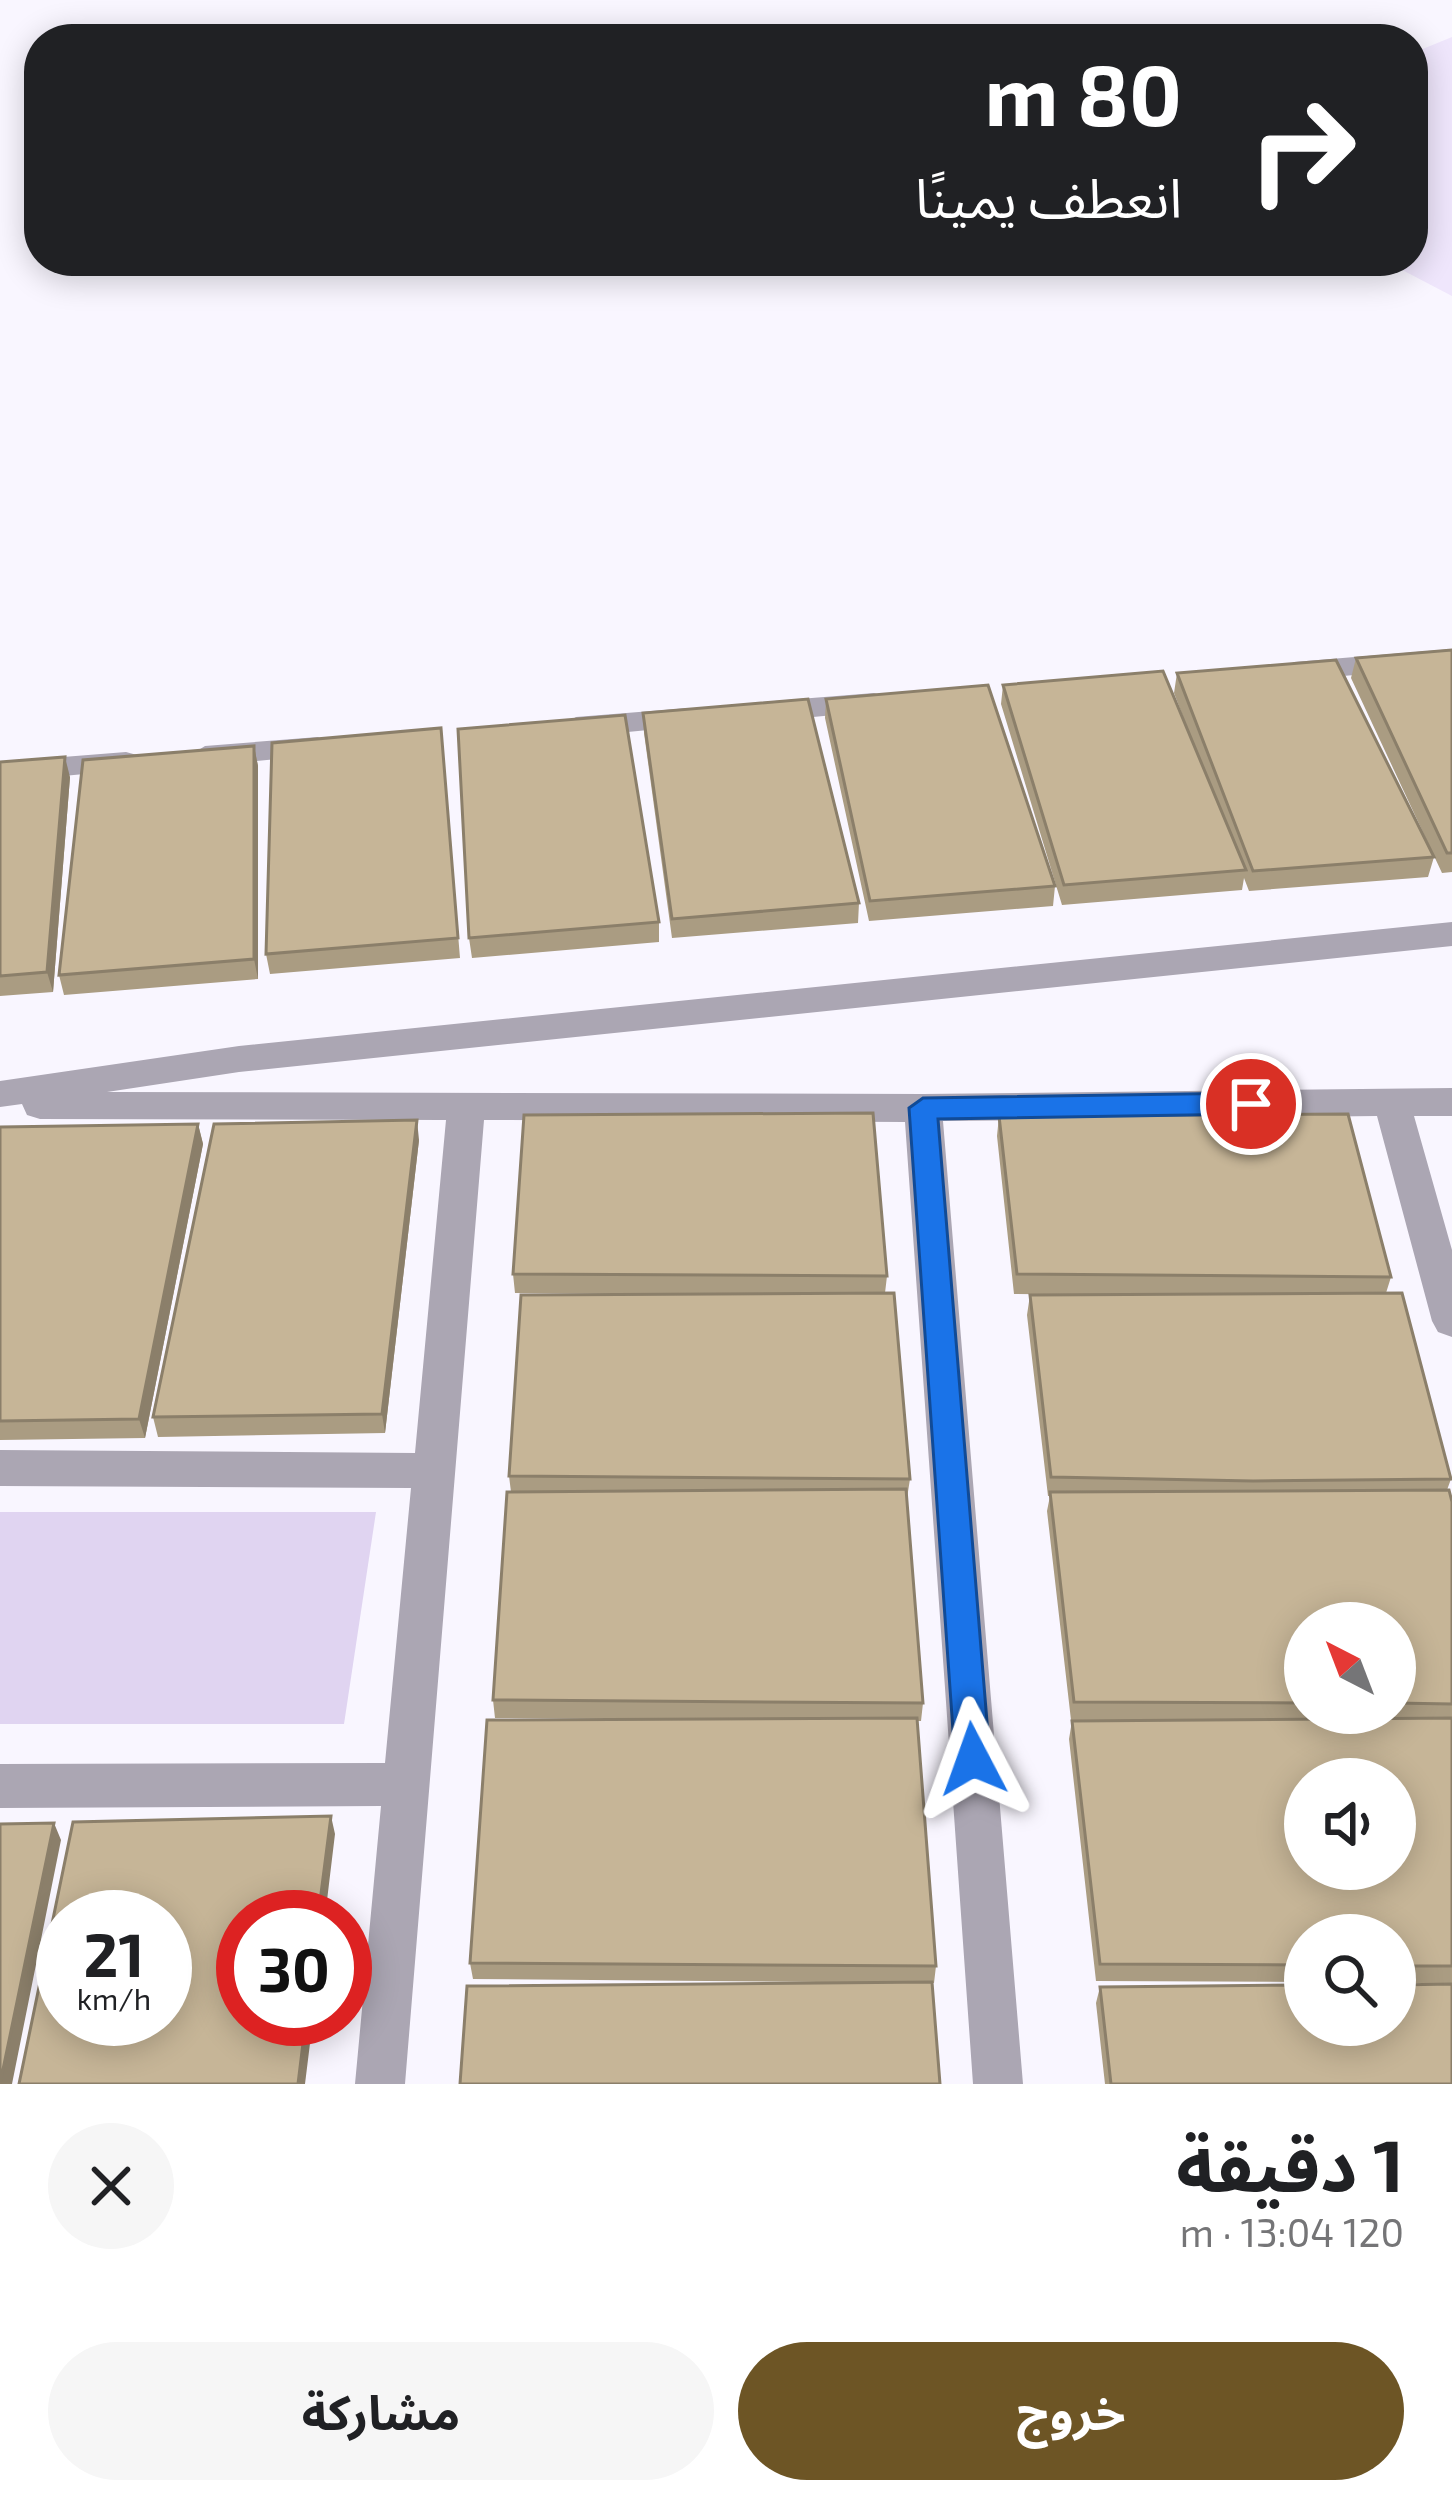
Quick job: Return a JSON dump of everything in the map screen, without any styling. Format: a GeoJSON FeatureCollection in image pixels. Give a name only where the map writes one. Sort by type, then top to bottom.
{"type":"FeatureCollection","features":[{"type":"Feature","properties":{"kind":"street"},"geometry":{"type":"LineString","coordinates":[[1262,673],[1452,658]]}},
{"type":"Feature","properties":{"kind":"street"},"geometry":{"type":"LineString","coordinates":[[548,729],[904,701]]}},
{"type":"Feature","properties":{"kind":"street"},"geometry":{"type":"LineString","coordinates":[[0,772],[357,744]]}},
{"type":"Feature","properties":{"kind":"street"},"geometry":{"type":"LineString","coordinates":[[0,1094],[263,1057],[1452,934]]}},
{"type":"Feature","properties":{"kind":"street"},"geometry":{"type":"LineString","coordinates":[[1392,1102],[1452,1322]]}},
{"type":"Feature","properties":{"kind":"street"},"geometry":{"type":"LineString","coordinates":[[0,1104],[466,1109],[1452,1102]]}},
{"type":"Feature","properties":{"kind":"street"},"geometry":{"type":"LineString","coordinates":[[923,1108],[998,2084]]}},
{"type":"Feature","properties":{"kind":"street"},"geometry":{"type":"LineString","coordinates":[[380,2084],[466,1109]]}},
{"type":"Feature","properties":{"kind":"street"},"geometry":{"type":"LineString","coordinates":[[0,1468],[436,1471]]}},
{"type":"Feature","properties":{"kind":"street"},"geometry":{"type":"LineString","coordinates":[[0,1786],[407,1784]]}},
{"type":"Feature","properties":{"kind":"shaded area"},"geometry":{"type":"Polygon","coordinates":[[[1452,37],[1452,296],[1414,276],[1428,276],[1428,47],[1452,37]]]}},
{"type":"Feature","properties":{"kind":"shaded area"},"geometry":{"type":"Polygon","coordinates":[[[0,1512],[376,1512],[344,1724],[0,1724],[0,1512]]]}},
{"type":"Feature","properties":{"kind":"building"},"geometry":{"type":"Polygon","coordinates":[[[1452,650],[1452,853],[1447,853],[1356,658],[1452,650]]]}},
{"type":"Feature","properties":{"kind":"building"},"geometry":{"type":"Polygon","coordinates":[[[1336,660],[1434,857],[1253,871],[1177,673],[1336,660]]]}},
{"type":"Feature","properties":{"kind":"building"},"geometry":{"type":"Polygon","coordinates":[[[1163,671],[1246,870],[1064,885],[1003,685],[1163,671]]]}},
{"type":"Feature","properties":{"kind":"building"},"geometry":{"type":"Polygon","coordinates":[[[988,685],[1055,886],[870,901],[826,699],[988,685]]]}},
{"type":"Feature","properties":{"kind":"building"},"geometry":{"type":"Polygon","coordinates":[[[808,699],[859,903],[672,919],[643,713],[808,699]]]}},
{"type":"Feature","properties":{"kind":"building"},"geometry":{"type":"Polygon","coordinates":[[[625,715],[659,922],[469,938],[458,729],[625,715]]]}},
{"type":"Feature","properties":{"kind":"building"},"geometry":{"type":"Polygon","coordinates":[[[441,728],[458,938],[266,954],[272,743],[441,728]]]}},
{"type":"Feature","properties":{"kind":"building"},"geometry":{"type":"Polygon","coordinates":[[[254,746],[254,959],[59,975],[83,760],[254,746]]]}},
{"type":"Feature","properties":{"kind":"building"},"geometry":{"type":"Polygon","coordinates":[[[65,757],[47,972],[0,976],[0,762],[65,757]]]}},
{"type":"Feature","properties":{"kind":"building"},"geometry":{"type":"Polygon","coordinates":[[[873,1113],[887,1276],[513,1274],[524,1115],[873,1113]]]}},
{"type":"Feature","properties":{"kind":"building"},"geometry":{"type":"Polygon","coordinates":[[[1348,1114],[1391,1277],[1017,1274],[999,1116],[1348,1114]]]}},
{"type":"Feature","properties":{"kind":"building"},"geometry":{"type":"Polygon","coordinates":[[[417,1120],[382,1414],[153,1417],[214,1124],[417,1120]]]}},
{"type":"Feature","properties":{"kind":"building"},"geometry":{"type":"Polygon","coordinates":[[[198,1124],[139,1419],[0,1421],[0,1127],[198,1124]]]}},
{"type":"Feature","properties":{"kind":"building"},"geometry":{"type":"Polygon","coordinates":[[[894,1293],[910,1479],[509,1476],[521,1295],[894,1293]]]}},
{"type":"Feature","properties":{"kind":"building"},"geometry":{"type":"Polygon","coordinates":[[[1402,1293],[1451,1479],[1051,1477],[1030,1295],[1402,1293]]]}},
{"type":"Feature","properties":{"kind":"building"},"geometry":{"type":"Polygon","coordinates":[[[906,1489],[923,1703],[493,1700],[507,1492],[906,1489]]]}},
{"type":"Feature","properties":{"kind":"building"},"geometry":{"type":"Polygon","coordinates":[[[1449,1490],[1452,1704],[1416,1703],[1416,1602],[1284,1602],[1284,1703],[1074,1702],[1050,1492],[1449,1490]]]}},
{"type":"Feature","properties":{"kind":"building"},"geometry":{"type":"Polygon","coordinates":[[[917,1718],[936,1966],[470,1963],[487,1720],[917,1718]]]}},
{"type":"Feature","properties":{"kind":"building"},"geometry":{"type":"Polygon","coordinates":[[[1416,1718],[1452,1718],[1452,1966],[1416,1966],[1416,1914],[1284,1914],[1284,1965],[1100,1964],[1072,1721],[1284,1719],[1284,1734],[1416,1734],[1416,1718]]]}},
{"type":"Feature","properties":{"kind":"building"},"geometry":{"type":"Polygon","coordinates":[[[331,1816],[321,1890],[216,1890],[216,2046],[303,2046],[298,2084],[19,2084],[36,2002],[36,2046],[192,2046],[192,1890],[59,1890],[73,1822],[331,1816]]]}},
{"type":"Feature","properties":{"kind":"building"},"geometry":{"type":"Polygon","coordinates":[[[54,1823],[40,1890],[36,1890],[36,1910],[0,2084],[0,1824],[54,1823]]]}},
{"type":"Feature","properties":{"kind":"building"},"geometry":{"type":"Polygon","coordinates":[[[932,1982],[940,2084],[460,2084],[467,1986],[932,1982]]]}},
{"type":"Feature","properties":{"kind":"building"},"geometry":{"type":"Polygon","coordinates":[[[1452,1984],[1452,2084],[1111,2084],[1100,1987],[1284,1985],[1284,2046],[1416,2046],[1416,1985],[1452,1984]]]}},
{"type":"Feature","properties":{"kind":"route"},"geometry":{"type":"LineString","coordinates":[[973,1759],[923,1108],[1251,1104]]}}]}
